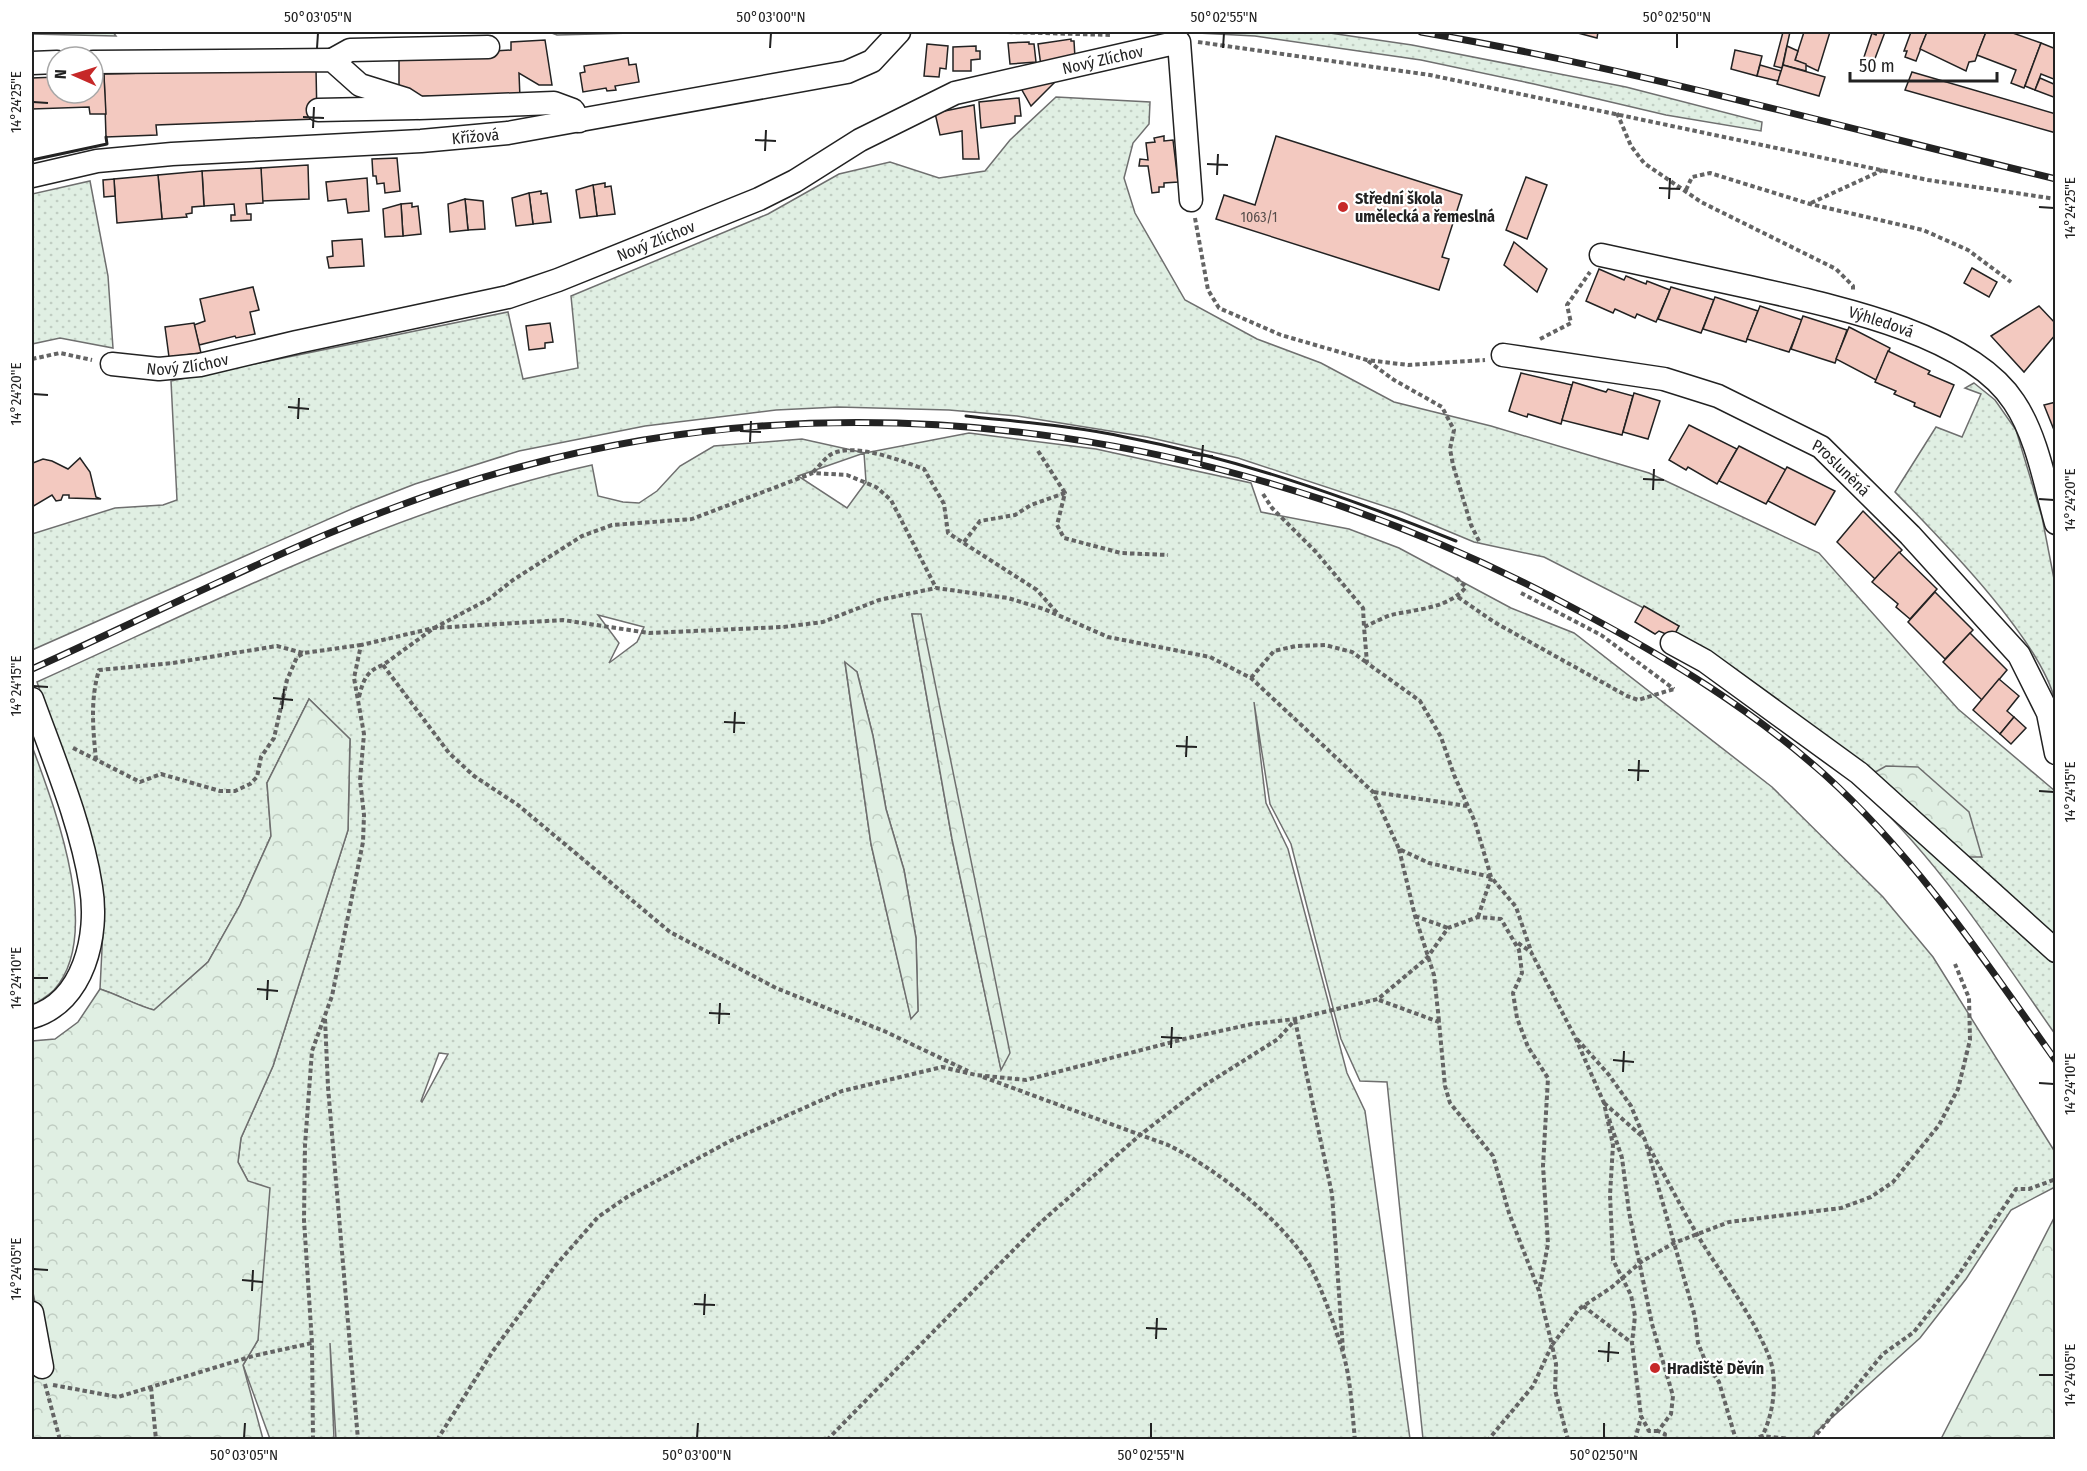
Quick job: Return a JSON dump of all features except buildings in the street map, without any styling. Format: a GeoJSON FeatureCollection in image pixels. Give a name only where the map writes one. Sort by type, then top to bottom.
{"type":"FeatureCollection","features":[{"type":"Feature","properties":{"kind":"street","name":"Křížová"},"geometry":{"type":"LineString","coordinates":[[32,176],[97,161],[172,154],[421,141],[508,133],[847,72],[872,61],[899,32]]}},
{"type":"Feature","properties":{"kind":"street"},"geometry":{"type":"LineString","coordinates":[[1180,35],[1191,200]]}},
{"type":"Feature","properties":{"kind":"street","name":"Nový Zlíchov"},"geometry":{"type":"LineString","coordinates":[[112,364],[159,369],[200,365],[508,297],[558,280],[759,199],[795,181],[860,140],[955,93],[1123,54],[1180,35]]}},
{"type":"Feature","properties":{"kind":"street"},"geometry":{"type":"LineString","coordinates":[[105,62],[332,60],[350,50],[488,47]]}},
{"type":"Feature","properties":{"kind":"street"},"geometry":{"type":"LineString","coordinates":[[332,60],[360,85],[405,99],[419,108]]}},
{"type":"Feature","properties":{"kind":"street"},"geometry":{"type":"LineString","coordinates":[[318,110],[554,104],[573,110],[579,121]]}},
{"type":"Feature","properties":{"kind":"street","name":"Výhledová"},"geometry":{"type":"LineString","coordinates":[[1602,255],[1851,310],[1950,348],[1996,379],[2015,403],[2031,437],[2055,522]]}},
{"type":"Feature","properties":{"kind":"street","name":"Prosluněná"},"geometry":{"type":"LineString","coordinates":[[1503,355],[1664,379],[1718,396],[1821,447],[1910,535],[2019,655],[2048,714],[2055,753]]}},
{"type":"Feature","properties":{"kind":"street"},"geometry":{"type":"LineString","coordinates":[[1672,643],[1704,661],[1858,773],[2055,951]]}},
{"type":"Feature","properties":{"kind":"street"},"geometry":{"type":"LineString","coordinates":[[32,699],[71,811],[89,878],[92,903],[90,946],[79,976],[63,998],[48,1010],[32,1017]]}},
{"type":"Feature","properties":{"kind":"street"},"geometry":{"type":"LineString","coordinates":[[32,1313],[44,1375]]}},
{"type":"Feature","properties":{"kind":"path"},"geometry":{"type":"LineString","coordinates":[[1008,32],[1112,35],[1123,54]]}},
{"type":"Feature","properties":{"kind":"path"},"geometry":{"type":"LineString","coordinates":[[1180,35],[1192,41],[1385,68],[1617,113],[1884,170],[2055,200]]}},
{"type":"Feature","properties":{"kind":"path"},"geometry":{"type":"LineString","coordinates":[[1617,113],[1631,146],[1644,163],[1701,202],[1836,269],[1853,286],[1851,310]]}},
{"type":"Feature","properties":{"kind":"path"},"geometry":{"type":"LineString","coordinates":[[1810,204],[1884,170]]}},
{"type":"Feature","properties":{"kind":"path"},"geometry":{"type":"LineString","coordinates":[[1686,190],[1692,177],[1710,173],[1810,204],[1923,230],[1968,250],[2012,282]]}},
{"type":"Feature","properties":{"kind":"path"},"geometry":{"type":"LineString","coordinates":[[1191,200],[1208,291],[1219,308],[1281,335],[1367,360],[1408,365],[1453,364],[1478,362],[1503,355]]}},
{"type":"Feature","properties":{"kind":"path"},"geometry":{"type":"LineString","coordinates":[[1536,341],[1572,323],[1567,305],[1602,255]]}},
{"type":"Feature","properties":{"kind":"path"},"geometry":{"type":"LineString","coordinates":[[32,359],[60,353],[112,364]]}},
{"type":"Feature","properties":{"kind":"path"},"geometry":{"type":"LineString","coordinates":[[1367,360],[1394,381],[1443,406],[1454,430],[1450,448],[1453,465],[1471,525],[1479,542]]}},
{"type":"Feature","properties":{"kind":"path"},"geometry":{"type":"LineString","coordinates":[[813,473],[831,454],[849,450],[892,458],[924,469],[944,504],[948,533],[1037,590],[1059,615]]}},
{"type":"Feature","properties":{"kind":"path"},"geometry":{"type":"LineString","coordinates":[[1038,450],[1065,494],[1056,525],[1064,538],[1121,553],[1168,555]]}},
{"type":"Feature","properties":{"kind":"path"},"geometry":{"type":"LineString","coordinates":[[358,701],[364,679],[373,669],[383,665],[434,628],[489,599],[513,580],[582,536],[612,525],[692,519],[813,473],[847,475],[876,487],[891,500],[936,588]]}},
{"type":"Feature","properties":{"kind":"path"},"geometry":{"type":"LineString","coordinates":[[964,542],[980,521],[1015,515],[1031,505],[1065,494]]}},
{"type":"Feature","properties":{"kind":"path"},"geometry":{"type":"LineString","coordinates":[[1263,494],[1272,508],[1316,552],[1363,608],[1367,663]]}},
{"type":"Feature","properties":{"kind":"path"},"geometry":{"type":"LineString","coordinates":[[1364,627],[1390,616],[1414,612],[1458,597],[1466,587],[1456,578]]}},
{"type":"Feature","properties":{"kind":"path"},"geometry":{"type":"LineString","coordinates":[[67,746],[140,782],[161,774],[220,791],[243,789],[257,777],[261,757],[274,738],[287,680],[297,657],[304,653],[362,645],[434,628],[563,620],[649,633],[783,627],[823,622],[879,600],[936,588],[1008,598],[1059,615],[1108,637],[1210,657],[1251,678],[1373,792],[1399,849],[1415,916],[1434,975],[1445,1086],[1450,1103],[1493,1156],[1509,1213],[1539,1291],[1556,1364],[1555,1390],[1568,1440]]}},
{"type":"Feature","properties":{"kind":"path"},"geometry":{"type":"LineString","coordinates":[[1458,597],[1494,622],[1627,696],[1638,700],[1674,689],[1601,635],[1521,593]]}},
{"type":"Feature","properties":{"kind":"path"},"geometry":{"type":"LineString","coordinates":[[313,1440],[312,1343],[304,1220],[307,1122],[312,1052],[332,996],[363,842],[364,814],[360,780],[364,734],[354,678],[362,645]]}},
{"type":"Feature","properties":{"kind":"path"},"geometry":{"type":"LineString","coordinates":[[1251,678],[1274,651],[1296,646],[1325,645],[1352,652],[1420,701],[1441,737],[1468,806],[1491,877],[1516,907],[1531,952],[1575,1037],[1604,1103],[1622,1158],[1629,1212],[1652,1324],[1673,1396],[1671,1414],[1658,1431]]}},
{"type":"Feature","properties":{"kind":"path"},"geometry":{"type":"LineString","coordinates":[[96,761],[92,709],[93,689],[99,670],[173,663],[277,646],[304,653]]}},
{"type":"Feature","properties":{"kind":"path"},"geometry":{"type":"LineString","coordinates":[[383,665],[449,753],[474,776],[518,805],[670,932],[776,988],[884,1031],[976,1075],[1140,1135],[1197,1160],[1221,1176],[1290,1239],[1309,1264],[1344,1354]]}},
{"type":"Feature","properties":{"kind":"path"},"geometry":{"type":"LineString","coordinates":[[1373,792],[1468,806]]}},
{"type":"Feature","properties":{"kind":"path"},"geometry":{"type":"LineString","coordinates":[[1399,849],[1429,863],[1491,877]]}},
{"type":"Feature","properties":{"kind":"path"},"geometry":{"type":"LineString","coordinates":[[1478,917],[1491,877]]}},
{"type":"Feature","properties":{"kind":"path"},"geometry":{"type":"LineString","coordinates":[[1415,916],[1448,928]]}},
{"type":"Feature","properties":{"kind":"path"},"geometry":{"type":"LineString","coordinates":[[437,1440],[492,1351],[556,1265],[598,1217],[627,1197],[730,1141],[842,1091],[942,1067],[976,1075],[1026,1080],[1184,1039],[1252,1024],[1295,1019],[1378,999],[1427,958],[1448,928],[1478,917],[1501,919],[1517,943],[1531,952]]}},
{"type":"Feature","properties":{"kind":"path"},"geometry":{"type":"LineString","coordinates":[[1517,943],[1522,973],[1513,993],[1517,1018],[1528,1047],[1548,1078],[1543,1166],[1548,1244],[1539,1291]]}},
{"type":"Feature","properties":{"kind":"path"},"geometry":{"type":"LineString","coordinates":[[1488,1440],[1533,1386],[1552,1345],[1583,1306],[1612,1287],[1622,1276],[1641,1262],[1674,1243],[1729,1222],[1841,1208],[1871,1197],[1893,1182],[1939,1125],[1958,1089],[1970,1040],[1969,998],[1955,964]]}},
{"type":"Feature","properties":{"kind":"path"},"geometry":{"type":"LineString","coordinates":[[1378,999],[1439,1022]]}},
{"type":"Feature","properties":{"kind":"path"},"geometry":{"type":"LineString","coordinates":[[325,1019],[328,1099],[358,1440]]}},
{"type":"Feature","properties":{"kind":"path"},"geometry":{"type":"LineString","coordinates":[[827,1440],[1040,1223],[1140,1135],[1205,1085],[1278,1039],[1295,1019]]}},
{"type":"Feature","properties":{"kind":"path"},"geometry":{"type":"LineString","coordinates":[[1295,1019],[1332,1194],[1344,1354],[1356,1440]]}},
{"type":"Feature","properties":{"kind":"path"},"geometry":{"type":"LineString","coordinates":[[1575,1037],[1609,1075],[1631,1106],[1646,1140],[1697,1234],[1748,1316],[1770,1360],[1774,1379],[1772,1405],[1761,1438]]}},
{"type":"Feature","properties":{"kind":"path"},"geometry":{"type":"LineString","coordinates":[[1604,1103],[1646,1140],[1695,1317],[1698,1343],[1706,1363],[1719,1382],[1736,1440]]}},
{"type":"Feature","properties":{"kind":"path"},"geometry":{"type":"LineString","coordinates":[[1604,1103],[1613,1145],[1611,1234],[1613,1260],[1631,1294],[1635,1316],[1632,1343],[1641,1416],[1649,1431],[1665,1434],[1664,1440]]}},
{"type":"Feature","properties":{"kind":"path"},"geometry":{"type":"LineString","coordinates":[[1812,1440],[1883,1354],[1914,1332],[1959,1274],[2016,1188],[2028,1189],[2055,1179]]}},
{"type":"Feature","properties":{"kind":"path"},"geometry":{"type":"LineString","coordinates":[[1583,1306],[1632,1343]]}},
{"type":"Feature","properties":{"kind":"path"},"geometry":{"type":"LineString","coordinates":[[44,1375],[118,1397],[253,1356],[312,1343]]}},
{"type":"Feature","properties":{"kind":"path"},"geometry":{"type":"LineString","coordinates":[[44,1375],[60,1440]]}},
{"type":"Feature","properties":{"kind":"path"},"geometry":{"type":"LineString","coordinates":[[151,1387],[156,1440]]}},
{"type":"Feature","properties":{"kind":"path"},"geometry":{"type":"LineString","coordinates":[[1635,1440],[1641,1416]]}},
{"type":"Feature","properties":{"kind":"path"},"geometry":{"type":"LineString","coordinates":[[1752,1440],[1761,1438],[1799,1440]]}},
{"type":"Feature","properties":{"kind":"green space"},"geometry":{"type":"Polygon","coordinates":[[[32,32],[113,32],[116,36],[32,34],[32,32]]]}},
{"type":"Feature","properties":{"kind":"green space"},"geometry":{"type":"Polygon","coordinates":[[[549,32],[671,32],[557,35],[549,32]]]}},
{"type":"Feature","properties":{"kind":"green space"},"geometry":{"type":"Polygon","coordinates":[[[1178,32],[1323,32],[1412,45],[1626,87],[1762,122],[1761,131],[1666,115],[1421,60],[1255,36],[1178,32]]]}},
{"type":"Feature","properties":{"kind":"green space"},"geometry":{"type":"Polygon","coordinates":[[[1056,97],[1150,102],[1149,124],[1133,143],[1124,178],[1135,213],[1185,300],[1257,339],[1321,363],[1394,402],[1491,426],[1649,473],[1819,553],[1958,709],[2055,791],[2055,1034],[1962,902],[1911,840],[1883,810],[1832,763],[1673,637],[1679,626],[1544,557],[1474,542],[1402,512],[1238,458],[1147,437],[1017,416],[949,410],[838,407],[776,410],[645,426],[519,451],[415,484],[356,507],[32,650],[32,534],[115,508],[163,505],[177,500],[171,381],[508,312],[523,379],[578,368],[571,296],[768,214],[839,174],[890,162],[939,178],[985,171],[1010,140],[1056,97]]]}},
{"type":"Feature","properties":{"kind":"green space"},"geometry":{"type":"Polygon","coordinates":[[[90,181],[108,276],[113,348],[60,338],[32,344],[32,194],[90,181]]]}},
{"type":"Feature","properties":{"kind":"green space"},"geometry":{"type":"Polygon","coordinates":[[[1974,383],[1995,400],[2016,430],[2042,517],[2055,584],[2055,701],[2046,676],[2031,649],[2010,620],[1962,563],[1895,492],[1936,427],[1962,437],[1981,394],[1965,388],[1974,383]]]}},
{"type":"Feature","properties":{"kind":"green space"},"geometry":{"type":"Polygon","coordinates":[[[969,433],[1096,449],[1251,483],[1261,512],[1349,529],[1399,548],[1511,608],[1574,633],[1772,787],[1883,897],[1933,957],[2055,1152],[2055,1187],[2011,1210],[1966,1279],[1920,1338],[1815,1433],[1814,1439],[1423,1439],[1387,1082],[1360,1081],[1341,1039],[1291,844],[1270,804],[1254,702],[1266,803],[1288,849],[1347,1073],[1365,1111],[1410,1439],[336,1439],[330,1343],[334,1439],[270,1439],[243,1365],[258,1340],[248,1181],[238,1162],[241,1138],[273,1066],[348,830],[350,739],[309,699],[267,783],[271,836],[240,905],[208,962],[154,1010],[100,989],[104,909],[92,840],[37,682],[309,559],[378,531],[519,483],[592,465],[598,496],[639,503],[657,491],[680,466],[714,446],[802,439],[865,453],[969,433]],[[864,453],[798,476],[847,508],[866,482],[864,453]],[[912,614],[952,839],[1001,1069],[921,615],[912,614]],[[598,615],[619,643],[609,663],[637,642],[644,627],[598,615]],[[845,663],[871,844],[911,1018],[918,1011],[916,938],[904,870],[886,809],[873,736],[857,672],[845,663]],[[439,1053],[422,1102],[448,1054],[439,1053]]]}},
{"type":"Feature","properties":{"kind":"green space"},"geometry":{"type":"Polygon","coordinates":[[[912,614],[921,614],[1010,1053],[1001,1070],[952,839],[912,614]]]}},
{"type":"Feature","properties":{"kind":"green space"},"geometry":{"type":"Polygon","coordinates":[[[845,662],[857,672],[873,736],[886,809],[904,870],[916,938],[918,1011],[911,1019],[871,844],[845,662]]]}},
{"type":"Feature","properties":{"kind":"green space"},"geometry":{"type":"Polygon","coordinates":[[[309,699],[350,739],[348,830],[273,1066],[241,1138],[238,1162],[248,1181],[270,1188],[258,1340],[243,1365],[263,1439],[32,1439],[32,1370],[48,1366],[32,1288],[32,1041],[55,1039],[78,1022],[100,989],[154,1010],[208,962],[240,905],[271,836],[267,783],[309,699]]]}},
{"type":"Feature","properties":{"kind":"green space"},"geometry":{"type":"Polygon","coordinates":[[[32,746],[52,802],[70,870],[75,904],[75,937],[68,966],[54,990],[32,1006],[32,746]]]}},
{"type":"Feature","properties":{"kind":"green space"},"geometry":{"type":"Polygon","coordinates":[[[1886,766],[1918,767],[1969,812],[1982,857],[1964,857],[1872,774],[1886,766]]]}},
{"type":"Feature","properties":{"kind":"green space"},"geometry":{"type":"Polygon","coordinates":[[[2055,1216],[2055,1439],[1941,1439],[2055,1216]]]}},
{"type":"Feature","properties":{"kind":"railway"},"geometry":{"type":"LineString","coordinates":[[1421,32],[1660,81],[2056,179]]}},
{"type":"Feature","properties":{"kind":"railway"},"geometry":{"type":"LineString","coordinates":[[32,669],[272,558],[395,507],[520,467],[654,438],[790,425],[926,424],[1062,438],[1196,463],[1327,501],[1454,550],[1610,628],[1675,665],[1737,706],[1825,775],[1890,841],[1948,912],[2056,1061]]}},
{"type":"Feature","properties":{"kind":"wall"},"geometry":{"type":"LineString","coordinates":[[32,160],[107,144],[106,137]]}},
{"type":"Feature","properties":{"kind":"wall"},"geometry":{"type":"LineString","coordinates":[[966,416],[1105,433],[1210,456],[1334,495],[1456,541]]}},
{"type":"Feature","properties":{"kind":"place","name":"Střední škola umělecká a řemeslná"},"geometry":{"type":"Point","coordinates":[1343,207]}},
{"type":"Feature","properties":{"kind":"place","name":"Hradiště Děvín"},"geometry":{"type":"Point","coordinates":[1655,1368]}}]}
